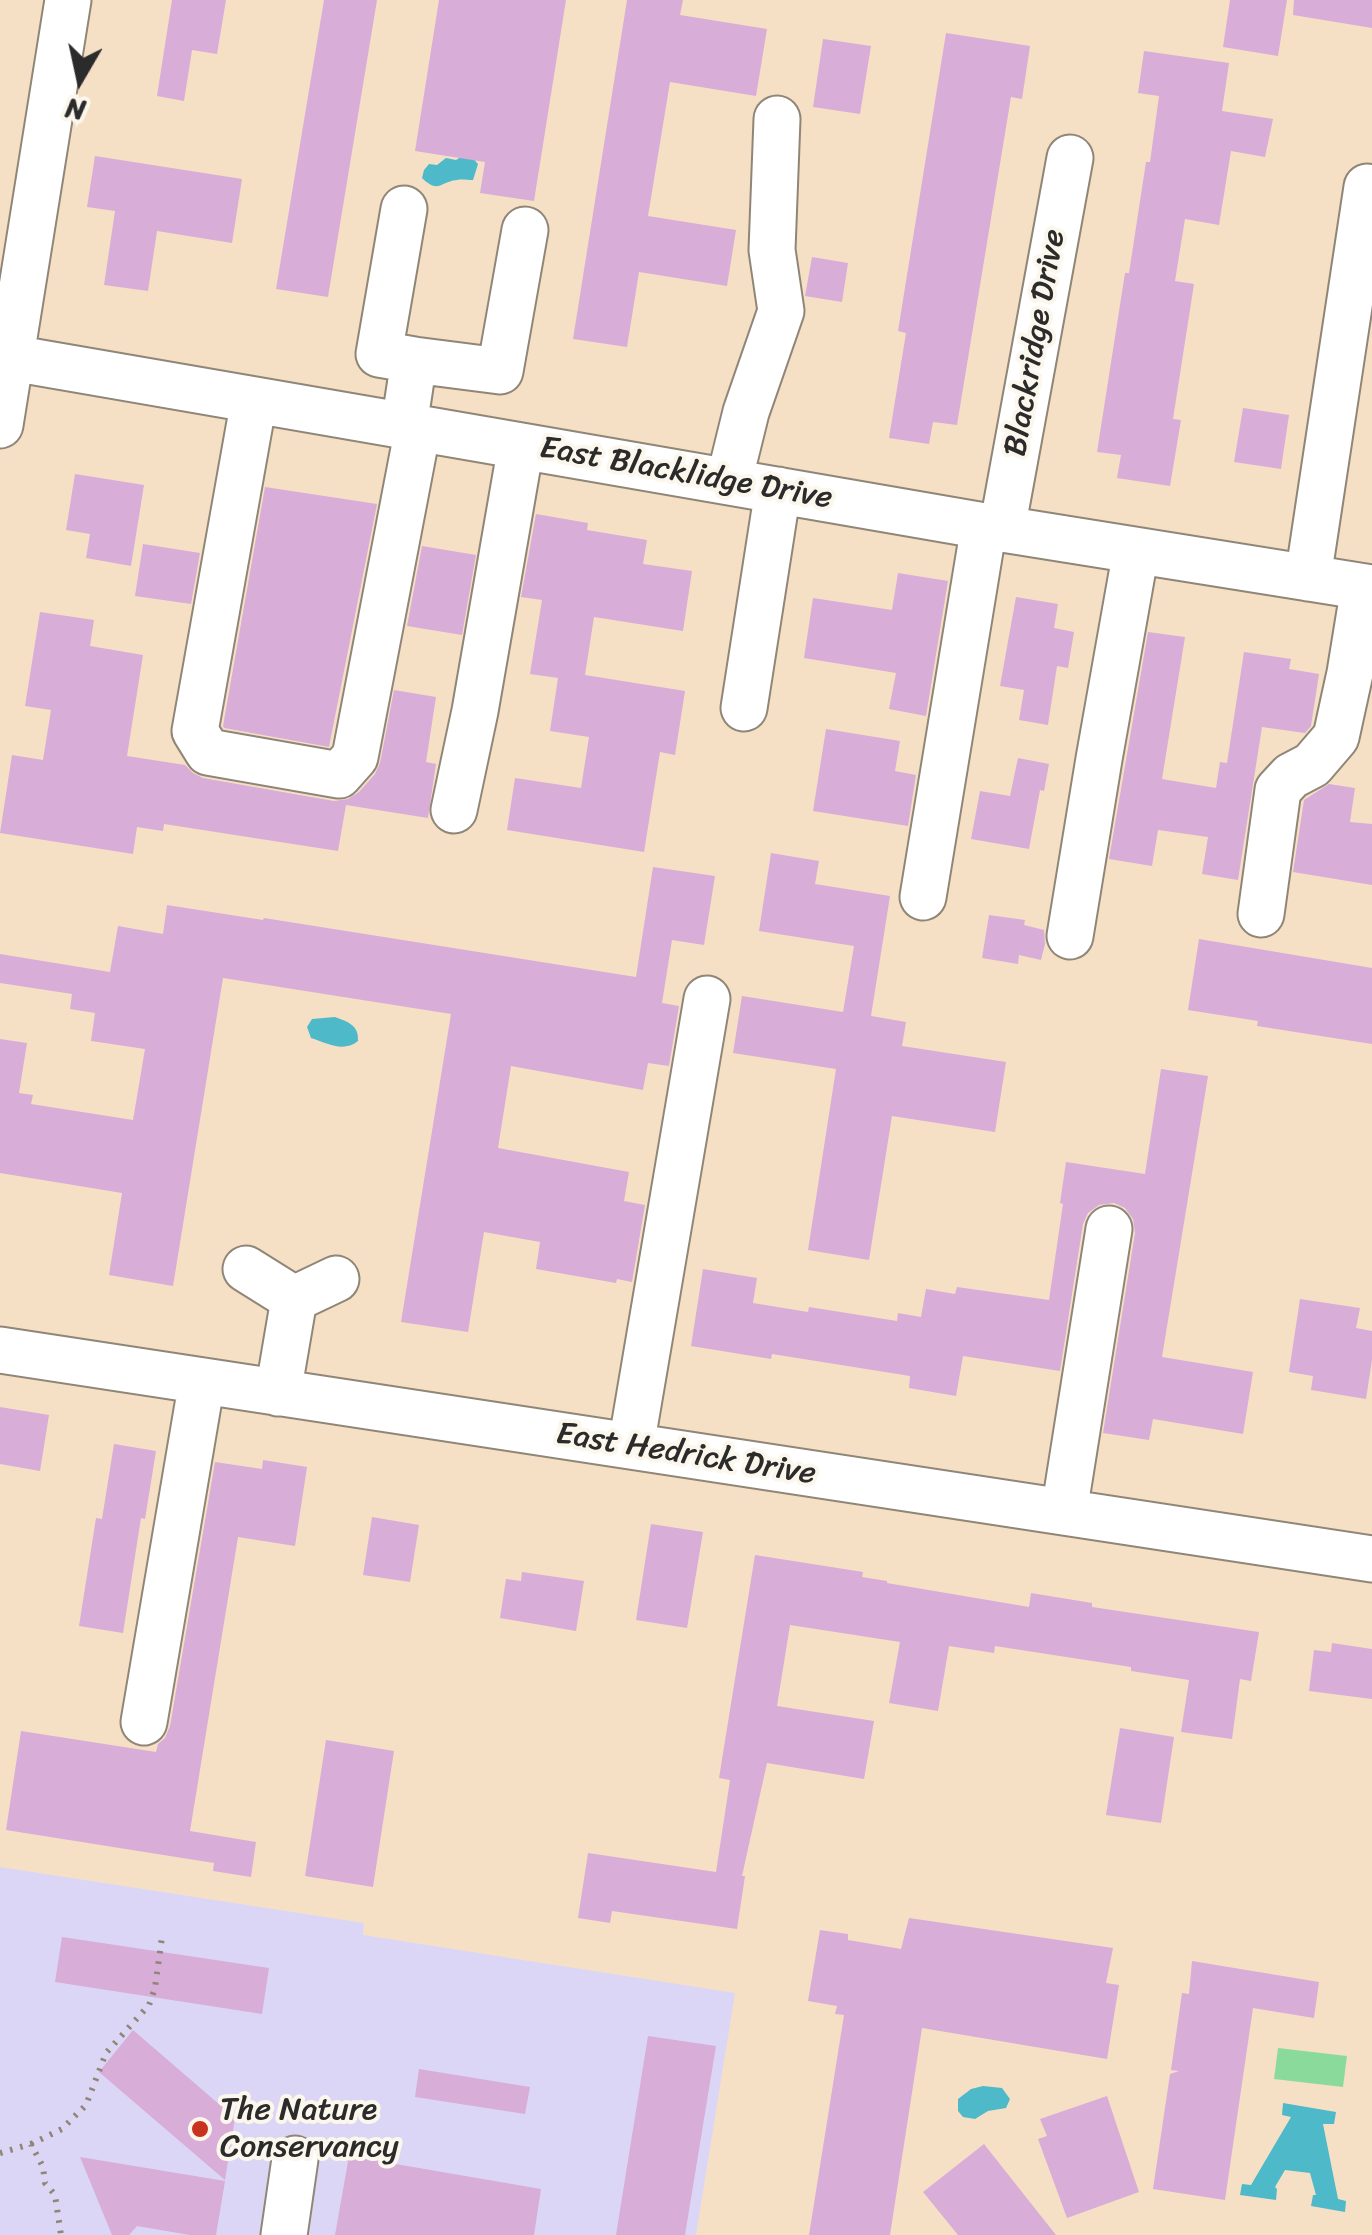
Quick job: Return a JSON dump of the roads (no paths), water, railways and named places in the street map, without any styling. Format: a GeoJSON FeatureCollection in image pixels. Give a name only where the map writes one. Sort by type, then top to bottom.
{"type":"FeatureCollection","features":[{"type":"Feature","properties":{"kind":"street"},"geometry":{"type":"LineString","coordinates":[[0,424],[6,357],[68,0]]}},
{"type":"Feature","properties":{"kind":"street"},"geometry":{"type":"LineString","coordinates":[[729,482],[746,412],[781,311],[772,250],[777,118]]}},
{"type":"Feature","properties":{"kind":"street","name":"Blackridge Drive"},"geometry":{"type":"LineString","coordinates":[[923,897],[993,527],[1070,158]]}},
{"type":"Feature","properties":{"kind":"street"},"geometry":{"type":"LineString","coordinates":[[1308,578],[1367,187]]}},
{"type":"Feature","properties":{"kind":"street"},"geometry":{"type":"LineString","coordinates":[[404,210],[379,354],[414,360],[500,370],[525,230]]}},
{"type":"Feature","properties":{"kind":"street","name":"East Blacklidge Drive"},"geometry":{"type":"LineString","coordinates":[[6,357],[993,527],[1368,587]]}},
{"type":"Feature","properties":{"kind":"street"},"geometry":{"type":"LineString","coordinates":[[254,400],[194,731],[208,752],[339,775],[355,757],[411,427],[414,360]]}},
{"type":"Feature","properties":{"kind":"street"},"geometry":{"type":"LineString","coordinates":[[454,810],[521,446]]}},
{"type":"Feature","properties":{"kind":"street"},"geometry":{"type":"LineString","coordinates":[[744,708],[778,490]]}},
{"type":"Feature","properties":{"kind":"street"},"geometry":{"type":"LineString","coordinates":[[1070,936],[1136,550]]}},
{"type":"Feature","properties":{"kind":"street"},"geometry":{"type":"LineString","coordinates":[[1260,914],[1278,790],[1291,776],[1312,764],[1336,737],[1368,587]]}},
{"type":"Feature","properties":{"kind":"street"},"geometry":{"type":"LineString","coordinates":[[631,1446],[707,999]]}},
{"type":"Feature","properties":{"kind":"street"},"geometry":{"type":"LineString","coordinates":[[1064,1512],[1109,1228]]}},
{"type":"Feature","properties":{"kind":"street"},"geometry":{"type":"LineString","coordinates":[[246,1270],[294,1298]]}},
{"type":"Feature","properties":{"kind":"street"},"geometry":{"type":"LineString","coordinates":[[294,1298],[336,1279]]}},
{"type":"Feature","properties":{"kind":"street"},"geometry":{"type":"LineString","coordinates":[[278,1393],[294,1298]]}},
{"type":"Feature","properties":{"kind":"street","name":"East Hedrick Drive"},"geometry":{"type":"LineString","coordinates":[[0,1350],[1372,1559]]}},
{"type":"Feature","properties":{"kind":"street"},"geometry":{"type":"LineString","coordinates":[[144,1722],[202,1381]]}},
{"type":"Feature","properties":{"kind":"street"},"geometry":{"type":"LineString","coordinates":[[284,2235],[295,2158]]}},
{"type":"Feature","properties":{"kind":"water"},"geometry":{"type":"Polygon","coordinates":[[[471,156],[478,164],[473,180],[436,186],[422,178],[429,164],[471,156]]]}},
{"type":"Feature","properties":{"kind":"water"},"geometry":{"type":"Polygon","coordinates":[[[335,1017],[355,1028],[358,1041],[341,1047],[311,1038],[307,1027],[312,1019],[335,1017]]]}},
{"type":"Feature","properties":{"kind":"water"},"geometry":{"type":"Polygon","coordinates":[[[983,2086],[1002,2088],[1010,2099],[1006,2108],[988,2111],[975,2119],[963,2117],[958,2111],[958,2099],[983,2086]]]}},
{"type":"Feature","properties":{"kind":"water"},"geometry":{"type":"Polygon","coordinates":[[[1283,2103],[1336,2112],[1334,2124],[1323,2124],[1338,2199],[1346,2201],[1345,2212],[1311,2206],[1316,2195],[1310,2173],[1285,2170],[1275,2187],[1276,2200],[1240,2195],[1242,2184],[1251,2185],[1291,2117],[1282,2115],[1283,2103]]]}},
{"type":"Feature","properties":{"kind":"place","name":"The Nature Conservancy"},"geometry":{"type":"Point","coordinates":[200,2129]}}]}
